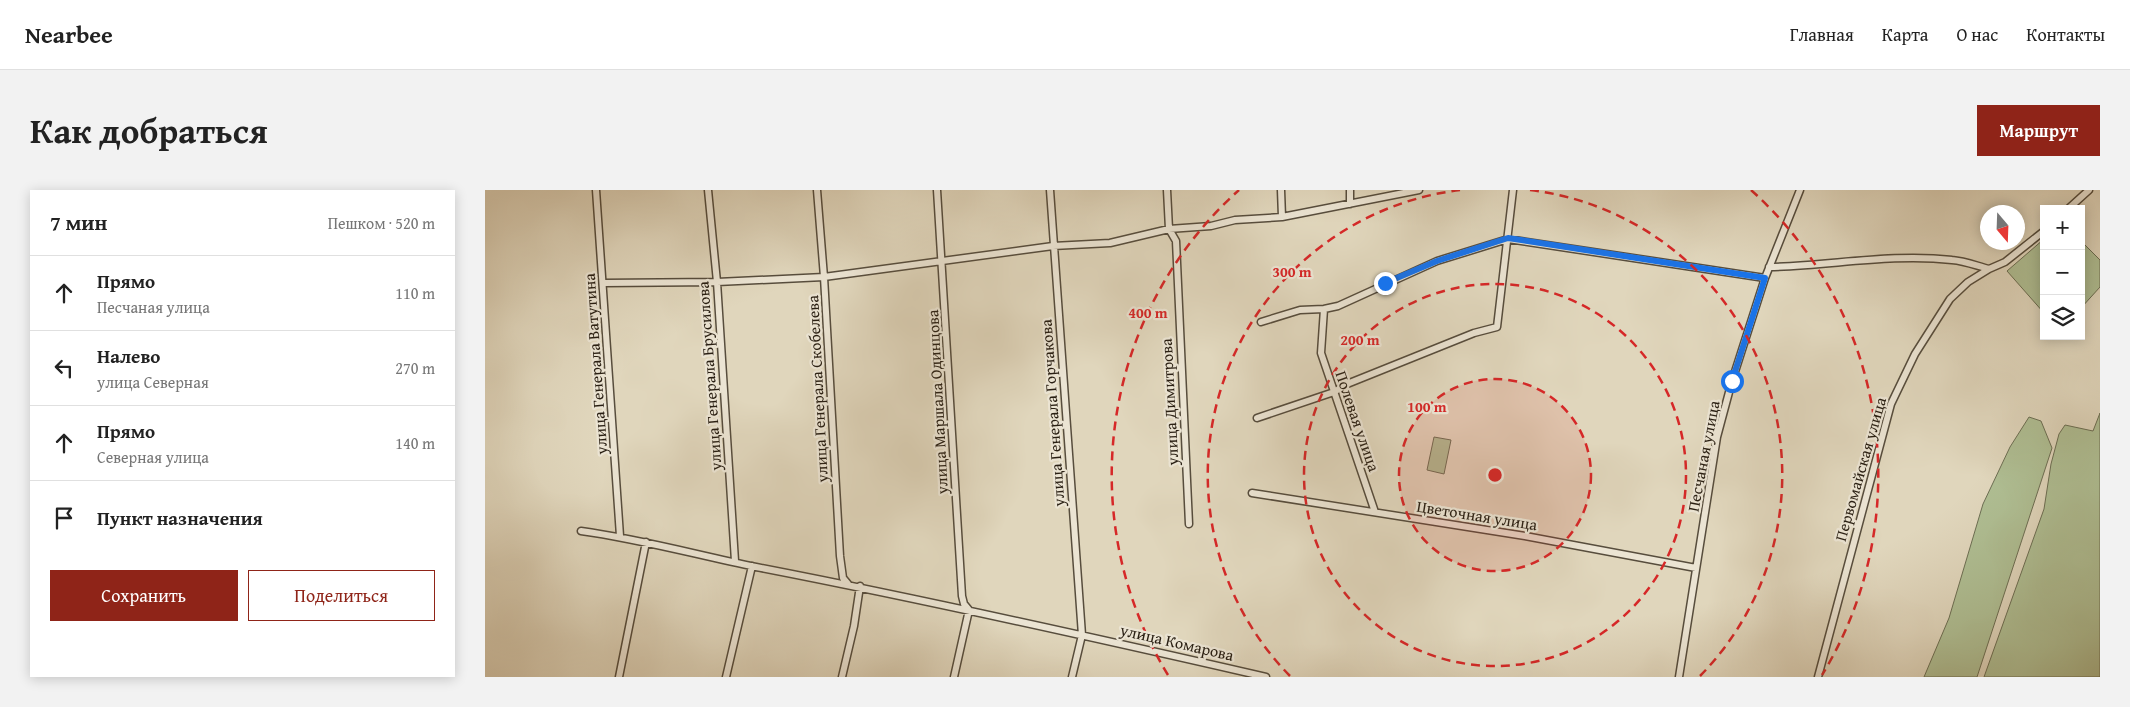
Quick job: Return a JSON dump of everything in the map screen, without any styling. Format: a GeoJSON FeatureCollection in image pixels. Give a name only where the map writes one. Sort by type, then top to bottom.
{"type":"FeatureCollection","features":[{"type":"Feature","properties":{"kind":"street","name":"улица Генерала Ватутина"},"geometry":{"type":"LineString","coordinates":[[597,190],[620,536]]}},
{"type":"Feature","properties":{"kind":"street","name":"улица Генерала Брусилова"},"geometry":{"type":"LineString","coordinates":[[708,190],[717,282],[735,561]]}},
{"type":"Feature","properties":{"kind":"street","name":"улица Генерала Скобелева"},"geometry":{"type":"LineString","coordinates":[[817,190],[824,277],[840,556],[843,578],[848,584]]}},
{"type":"Feature","properties":{"kind":"street","name":"улица Маршала Одинцова"},"geometry":{"type":"LineString","coordinates":[[937,190],[962,596],[964,604],[969,610]]}},
{"type":"Feature","properties":{"kind":"street","name":"улица Генерала Горчакова"},"geometry":{"type":"LineString","coordinates":[[1049,190],[1082,635]]}},
{"type":"Feature","properties":{"kind":"street","name":"улица Димитрова"},"geometry":{"type":"LineString","coordinates":[[1167,190],[1169,229],[1176,241],[1189,524]]}},
{"type":"Feature","properties":{"kind":"street"},"geometry":{"type":"LineString","coordinates":[[1281,190],[1282,217]]}},
{"type":"Feature","properties":{"kind":"street"},"geometry":{"type":"LineString","coordinates":[[1350,190],[1350,204]]}},
{"type":"Feature","properties":{"kind":"street"},"geometry":{"type":"LineString","coordinates":[[604,283],[717,282],[824,277],[1053,246],[1110,242],[1169,229],[1211,226],[1235,220],[1282,217],[1418,190]]}},
{"type":"Feature","properties":{"kind":"street"},"geometry":{"type":"LineString","coordinates":[[1257,418],[1334,392],[1347,384],[1474,333],[1497,327],[1513,190]]}},
{"type":"Feature","properties":{"kind":"street","name":"Песчаная улица"},"geometry":{"type":"LineString","coordinates":[[1679,677],[1717,437],[1732,381],[1765,278],[1800,190]]}},
{"type":"Feature","properties":{"kind":"street"},"geometry":{"type":"LineString","coordinates":[[2072,205],[2089,190]]}},
{"type":"Feature","properties":{"kind":"street","name":"Первомайская улица"},"geometry":{"type":"LineString","coordinates":[[1818,677],[1891,404],[1915,354],[1950,299],[1967,282],[2005,262],[2040,234]]}},
{"type":"Feature","properties":{"kind":"street"},"geometry":{"type":"LineString","coordinates":[[1261,322],[1300,310],[1324,309],[1364,295],[1385,283],[1437,261],[1508,238],[1765,278]]}},
{"type":"Feature","properties":{"kind":"street"},"geometry":{"type":"LineString","coordinates":[[1769,267],[1814,265],[1849,260],[1920,259],[1952,260],[1989,269]]}},
{"type":"Feature","properties":{"kind":"street","name":"Полевая улица"},"geometry":{"type":"LineString","coordinates":[[1324,309],[1320,348],[1375,512]]}},
{"type":"Feature","properties":{"kind":"street","name":"Цветочная улица"},"geometry":{"type":"LineString","coordinates":[[1252,493],[1525,536],[1696,568]]}},
{"type":"Feature","properties":{"kind":"street","name":"улица Комарова"},"geometry":{"type":"LineString","coordinates":[[581,531],[620,536],[752,566],[860,586],[1266,677]]}},
{"type":"Feature","properties":{"kind":"street"},"geometry":{"type":"LineString","coordinates":[[619,677],[646,542]]}},
{"type":"Feature","properties":{"kind":"street"},"geometry":{"type":"LineString","coordinates":[[726,677],[752,566]]}},
{"type":"Feature","properties":{"kind":"street"},"geometry":{"type":"LineString","coordinates":[[842,677],[854,626],[860,586]]}},
{"type":"Feature","properties":{"kind":"street"},"geometry":{"type":"LineString","coordinates":[[954,677],[969,610]]}},
{"type":"Feature","properties":{"kind":"street"},"geometry":{"type":"LineString","coordinates":[[1072,677],[1082,635]]}},
{"type":"Feature","properties":{"kind":"green space"},"geometry":{"type":"Polygon","coordinates":[[[2040,242],[2040,308],[2007,271],[2040,242]]]}},
{"type":"Feature","properties":{"kind":"green space"},"geometry":{"type":"Polygon","coordinates":[[[2085,245],[2100,260],[2100,287],[2085,304],[2085,245]]]}},
{"type":"Feature","properties":{"kind":"green space"},"geometry":{"type":"Polygon","coordinates":[[[2100,413],[2100,677],[1984,677],[2044,509],[2051,464],[2059,434],[2065,425],[2093,431],[2100,413]]]}},
{"type":"Feature","properties":{"kind":"green space"},"geometry":{"type":"Polygon","coordinates":[[[2029,417],[2041,421],[2052,448],[1977,677],[1924,677],[1949,618],[1983,504],[2010,447],[2029,417]]]}},
{"type":"Feature","properties":{"kind":"green space"},"geometry":{"type":"Polygon","coordinates":[[[1434,437],[1451,440],[1444,474],[1427,470],[1434,437]]]}},
{"type":"Feature","properties":{"kind":"route"},"geometry":{"type":"LineString","coordinates":[[1385,283],[1437,261],[1508,238],[1765,278],[1732,381]]}}]}
